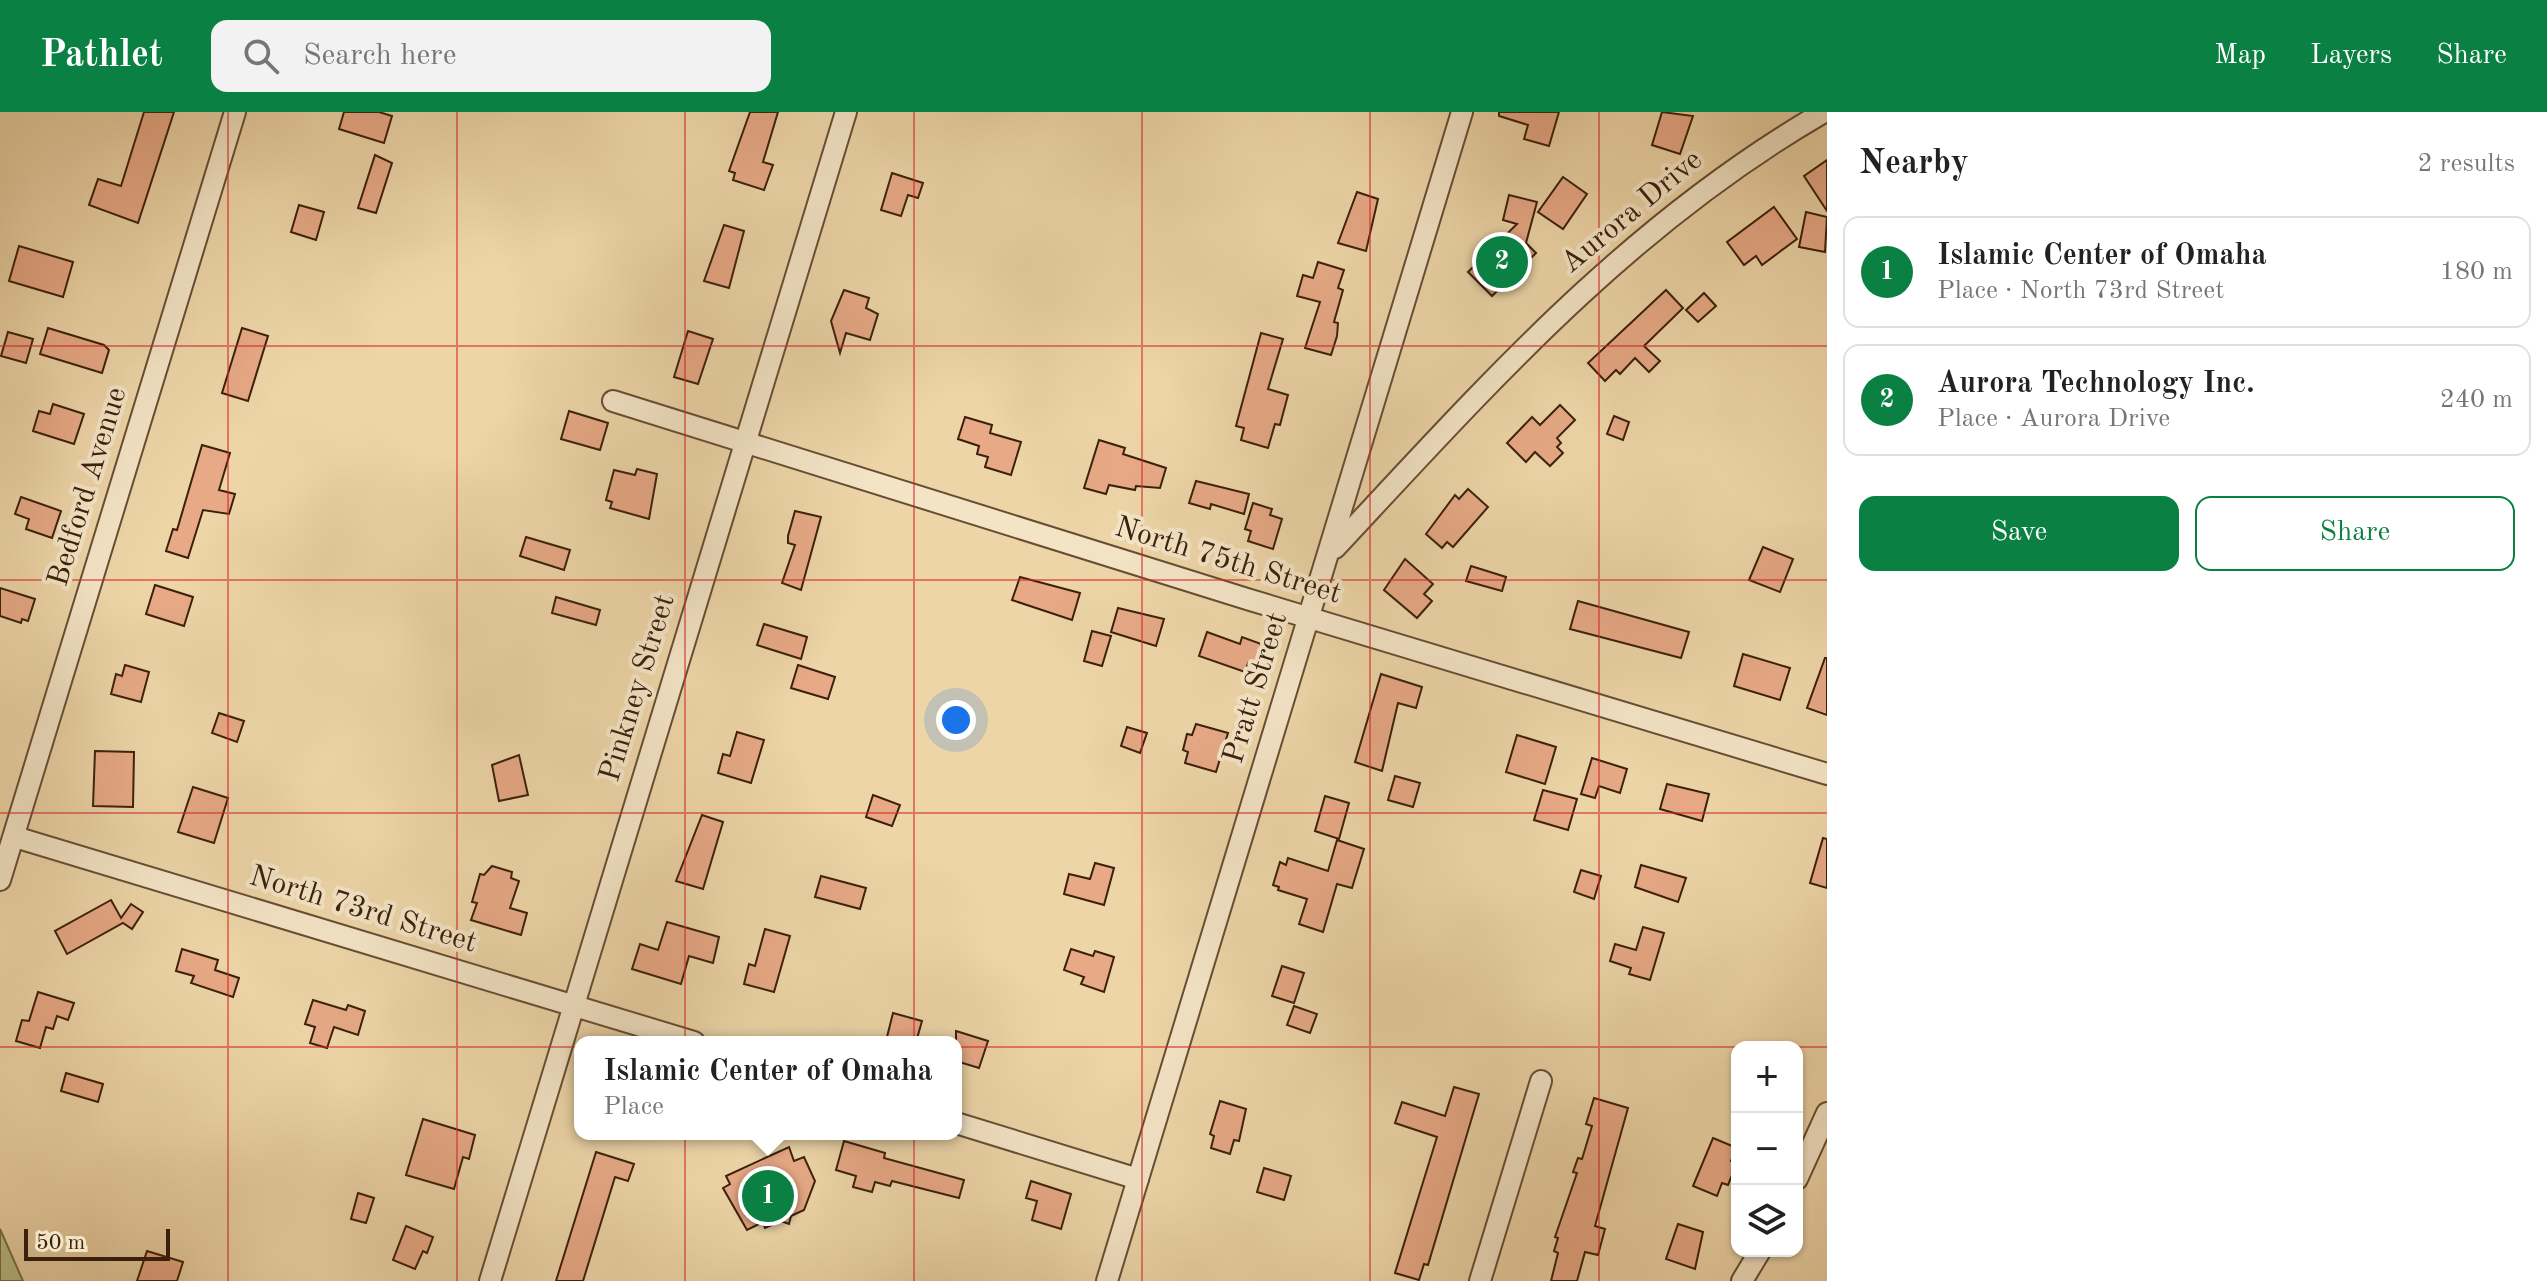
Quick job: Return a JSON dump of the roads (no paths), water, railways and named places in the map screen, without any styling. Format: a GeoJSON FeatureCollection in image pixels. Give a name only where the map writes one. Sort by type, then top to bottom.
{"type":"FeatureCollection","features":[{"type":"Feature","properties":{"kind":"street","name":"Bedford Avenue"},"geometry":{"type":"LineString","coordinates":[[0,880],[235,112]]}},
{"type":"Feature","properties":{"kind":"street","name":"Pinkney Street"},"geometry":{"type":"LineString","coordinates":[[490,1281],[846,112]]}},
{"type":"Feature","properties":{"kind":"street","name":"Pratt Street"},"geometry":{"type":"LineString","coordinates":[[1107,1281],[1462,112]]}},
{"type":"Feature","properties":{"kind":"street","name":"Aurora Drive"},"geometry":{"type":"LineString","coordinates":[[1329,553],[1506,364],[1599,277],[1723,174],[1824,112]]}},
{"type":"Feature","properties":{"kind":"street","name":"North 75th Street"},"geometry":{"type":"LineString","coordinates":[[613,401],[744,444],[1827,774]]}},
{"type":"Feature","properties":{"kind":"street","name":"North 73rd Street"},"geometry":{"type":"LineString","coordinates":[[15,837],[674,1036]]}},
{"type":"Feature","properties":{"kind":"street"},"geometry":{"type":"LineString","coordinates":[[1480,1281],[1541,1081]]}},
{"type":"Feature","properties":{"kind":"street"},"geometry":{"type":"LineString","coordinates":[[1803,1166],[1827,1113]]}},
{"type":"Feature","properties":{"kind":"street"},"geometry":{"type":"LineString","coordinates":[[962,1125],[1138,1179]]}},
{"type":"Feature","properties":{"kind":"street"},"geometry":{"type":"LineString","coordinates":[[1742,1281],[1756,1257]]}},
{"type":"Feature","properties":{"kind":"place","name":"Aurora Technology Inc."},"geometry":{"type":"Point","coordinates":[1502,262]}},
{"type":"Feature","properties":{"kind":"place","name":"Islamic Center of Omaha"},"geometry":{"type":"Point","coordinates":[768,1196]}}]}
